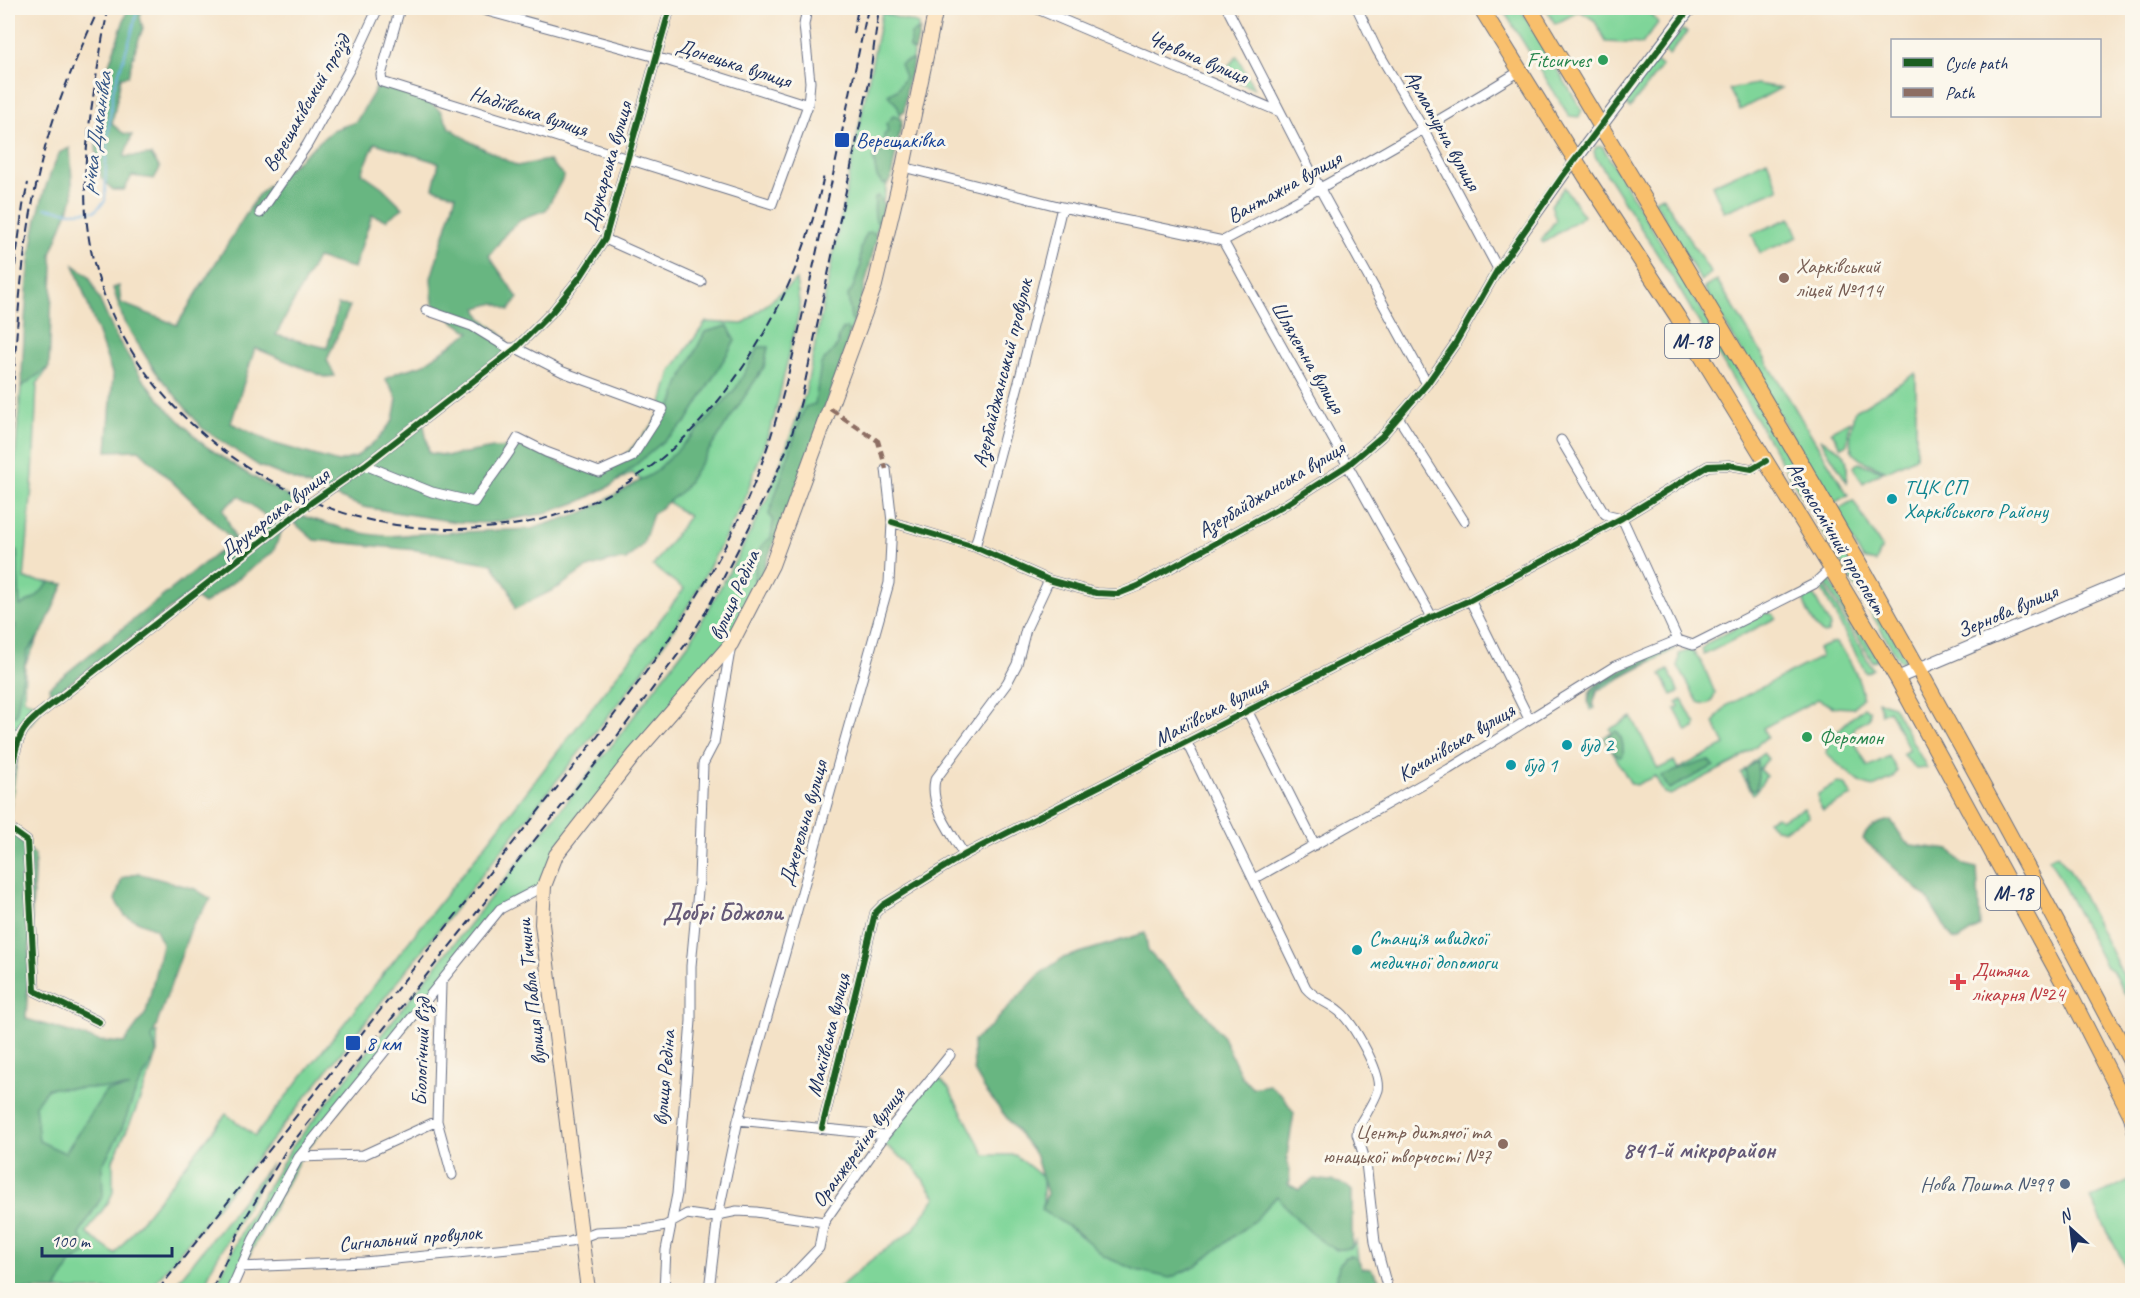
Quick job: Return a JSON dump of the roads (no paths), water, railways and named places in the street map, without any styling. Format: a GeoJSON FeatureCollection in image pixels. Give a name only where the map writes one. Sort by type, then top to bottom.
{"type":"FeatureCollection","features":[{"type":"Feature","properties":{"kind":"main road","name":"вулиця Рєдіна"},"geometry":{"type":"LineString","coordinates":[[731,644],[772,565],[875,285],[903,167],[936,8]]}},
{"type":"Feature","properties":{"kind":"main road","name":"Аерокосмічний проспект"},"geometry":{"type":"LineString","coordinates":[[1481,8],[1575,160],[1639,256],[1832,568],[1897,678],[2074,1003],[2130,1113]]}},
{"type":"Feature","properties":{"kind":"main road","name":"Аерокосмічний проспект"},"geometry":{"type":"LineString","coordinates":[[1530,8],[1697,287],[1918,669],[2026,863],[2133,1064]]}},
{"type":"Feature","properties":{"kind":"main road","name":"вулиця Павла Тичини"},"geometry":{"type":"LineString","coordinates":[[588,1290],[542,924],[544,886],[556,855],[635,754],[731,644]]}},
{"type":"Feature","properties":{"kind":"street","name":"Верещаківський проїзд"},"geometry":{"type":"LineString","coordinates":[[260,213],[307,145],[350,68],[378,8]]}},
{"type":"Feature","properties":{"kind":"street","name":"Надіївська вулиця"},"geometry":{"type":"LineString","coordinates":[[400,8],[381,75],[382,82],[772,204],[807,105]]}},
{"type":"Feature","properties":{"kind":"street","name":"Донецька вулиця"},"geometry":{"type":"LineString","coordinates":[[476,8],[656,57],[807,105]]}},
{"type":"Feature","properties":{"kind":"street","name":"Друкарська вулиця"},"geometry":{"type":"LineString","coordinates":[[99,1022],[35,992],[27,841],[9,828],[10,795],[20,736],[26,725],[312,502],[516,348],[552,312],[581,276],[605,239],[670,8]]}},
{"type":"Feature","properties":{"kind":"street"},"geometry":{"type":"LineString","coordinates":[[807,8],[804,25],[810,82],[807,105]]}},
{"type":"Feature","properties":{"kind":"street","name":"Червона вулиця"},"geometry":{"type":"LineString","coordinates":[[1035,8],[1280,112]]}},
{"type":"Feature","properties":{"kind":"street"},"geometry":{"type":"LineString","coordinates":[[1227,8],[1320,189],[1427,384]]}},
{"type":"Feature","properties":{"kind":"street","name":"Арматурна вулиця"},"geometry":{"type":"LineString","coordinates":[[1357,8],[1377,50],[1424,130],[1498,269]]}},
{"type":"Feature","properties":{"kind":"street"},"geometry":{"type":"LineString","coordinates":[[1575,160],[1690,8],[1706,8]]}},
{"type":"Feature","properties":{"kind":"street","name":"Вантажна вулиця"},"geometry":{"type":"LineString","coordinates":[[903,167],[1062,207],[1222,241],[1320,189],[1520,72]]}},
{"type":"Feature","properties":{"kind":"street","name":"Азербайджанська вулиця"},"geometry":{"type":"LineString","coordinates":[[892,522],[975,547],[1049,580],[1096,593],[1118,594],[1138,586],[1288,503],[1348,465],[1382,436],[1427,384],[1455,344],[1498,269],[1575,160]]}},
{"type":"Feature","properties":{"kind":"street","name":"Азербайджанський провулок"},"geometry":{"type":"LineString","coordinates":[[975,547],[1062,207]]}},
{"type":"Feature","properties":{"kind":"street"},"geometry":{"type":"LineString","coordinates":[[605,239],[701,282]]}},
{"type":"Feature","properties":{"kind":"street","name":"Шляхетна вулиця"},"geometry":{"type":"LineString","coordinates":[[1222,241],[1432,617]]}},
{"type":"Feature","properties":{"kind":"street"},"geometry":{"type":"LineString","coordinates":[[364,465],[432,492],[474,502],[510,453],[518,438],[546,452],[599,472],[632,457],[663,409],[563,372],[516,348],[508,348],[472,326],[426,310]]}},
{"type":"Feature","properties":{"kind":"street"},"geometry":{"type":"LineString","coordinates":[[1398,417],[1464,521]]}},
{"type":"Feature","properties":{"kind":"street"},"geometry":{"type":"LineString","coordinates":[[1561,440],[1605,513],[1622,518],[1678,640]]}},
{"type":"Feature","properties":{"kind":"street","name":"Макіївська вулиця"},"geometry":{"type":"LineString","coordinates":[[822,1128],[875,913],[891,899],[964,855],[1187,743],[1247,710],[1470,600],[1622,518],[1708,466],[1729,465],[1752,470],[1766,461]]}},
{"type":"Feature","properties":{"kind":"street","name":"Джерельна вулиця"},"geometry":{"type":"LineString","coordinates":[[709,1290],[718,1215],[738,1120],[889,583],[892,522],[886,469]]}},
{"type":"Feature","properties":{"kind":"street","name":"Качанівська вулиця"},"geometry":{"type":"LineString","coordinates":[[1254,879],[1449,769],[1616,666],[1678,640],[1693,645],[1814,584],[1832,568]]}},
{"type":"Feature","properties":{"kind":"street","name":"Зернова вулиця"},"geometry":{"type":"LineString","coordinates":[[1897,678],[2133,579]]}},
{"type":"Feature","properties":{"kind":"street"},"geometry":{"type":"LineString","coordinates":[[964,855],[935,802],[933,791],[935,780],[1007,683],[1017,664],[1026,629],[1049,580]]}},
{"type":"Feature","properties":{"kind":"street"},"geometry":{"type":"LineString","coordinates":[[1470,600],[1529,719]]}},
{"type":"Feature","properties":{"kind":"street","name":"вулиця Рєдіна"},"geometry":{"type":"LineString","coordinates":[[664,1290],[666,1250],[677,1194],[691,1021],[691,966],[699,880],[703,764],[714,743],[731,644]]}},
{"type":"Feature","properties":{"kind":"street"},"geometry":{"type":"LineString","coordinates":[[1247,710],[1315,845]]}},
{"type":"Feature","properties":{"kind":"street","name":"Макіївська вулиця"},"geometry":{"type":"LineString","coordinates":[[1187,743],[1306,988],[1314,997],[1342,1013],[1357,1034],[1378,1080],[1378,1090],[1357,1134],[1366,1163],[1375,1242],[1388,1290]]}},
{"type":"Feature","properties":{"kind":"street"},"geometry":{"type":"LineString","coordinates":[[231,1290],[252,1240],[299,1157],[500,909],[544,886]]}},
{"type":"Feature","properties":{"kind":"street","name":"Біологічний в’їзд"},"geometry":{"type":"LineString","coordinates":[[441,984],[437,1121],[452,1175]]}},
{"type":"Feature","properties":{"kind":"street","name":"Оранжерейна вулиця"},"geometry":{"type":"LineString","coordinates":[[779,1290],[819,1248],[824,1222],[885,1135],[951,1055]]}},
{"type":"Feature","properties":{"kind":"street","name":"Аерокосмічний проспект"},"geometry":{"type":"LineString","coordinates":[[2130,1113],[2133,1131]]}},
{"type":"Feature","properties":{"kind":"street"},"geometry":{"type":"LineString","coordinates":[[738,1120],[885,1135]]}},
{"type":"Feature","properties":{"kind":"street","name":"Біологічний в’їзд"},"geometry":{"type":"LineString","coordinates":[[299,1157],[363,1155],[437,1121]]}},
{"type":"Feature","properties":{"kind":"street","name":"Сигнальний провулок"},"geometry":{"type":"LineString","coordinates":[[240,1267],[364,1262],[570,1242],[596,1232],[644,1230],[665,1226],[687,1215],[708,1217],[737,1211],[824,1222]]}},
{"type":"Feature","properties":{"kind":"waterway","name":"річка Диканівка"},"geometry":{"type":"LineString","coordinates":[[45,208],[71,212],[95,211],[105,201],[106,155],[113,91],[138,8]]}},
{"type":"Feature","properties":{"kind":"railway"},"geometry":{"type":"LineString","coordinates":[[8,501],[14,366],[22,276],[36,187],[57,109],[99,8]]}},
{"type":"Feature","properties":{"kind":"railway"},"geometry":{"type":"LineString","coordinates":[[109,8],[90,119],[85,189],[88,236],[93,259],[116,323],[152,381],[174,407],[225,452],[278,485],[325,506],[372,520],[423,528],[451,529],[524,523],[566,512],[616,490],[661,459],[701,421],[736,377],[766,329],[791,278],[811,226],[824,175]]}},
{"type":"Feature","properties":{"kind":"railway"},"geometry":{"type":"LineString","coordinates":[[853,34],[858,8]]}},
{"type":"Feature","properties":{"kind":"railway"},"geometry":{"type":"LineString","coordinates":[[158,1290],[598,736],[657,657],[709,575],[752,489],[780,405],[808,291],[868,8]]}},
{"type":"Feature","properties":{"kind":"railway"},"geometry":{"type":"LineString","coordinates":[[212,1290],[246,1217],[285,1152],[609,747],[688,641],[707,610],[776,475],[790,441],[801,401],[869,83],[879,8]]}},
{"type":"Feature","properties":{"kind":"railway"},"geometry":{"type":"LineString","coordinates":[[15,266],[28,183]]}},
{"type":"Feature","properties":{"kind":"railway"},"geometry":{"type":"LineString","coordinates":[[8,353],[11,302]]}},
{"type":"Feature","properties":{"kind":"place","name":"Fitcurves"},"geometry":{"type":"Point","coordinates":[1603,60]}},
{"type":"Feature","properties":{"kind":"place","name":"Верещаківка"},"geometry":{"type":"Point","coordinates":[842,140]}},
{"type":"Feature","properties":{"kind":"place","name":"Харківський ліцей №114"},"geometry":{"type":"Point","coordinates":[1784,278]}},
{"type":"Feature","properties":{"kind":"place","name":"ТЦК СП Харківського Району"},"geometry":{"type":"Point","coordinates":[1892,499]}},
{"type":"Feature","properties":{"kind":"place","name":"Феромон"},"geometry":{"type":"Point","coordinates":[1807,737]}},
{"type":"Feature","properties":{"kind":"place","name":"буд 2"},"geometry":{"type":"Point","coordinates":[1567,745]}},
{"type":"Feature","properties":{"kind":"place","name":"буд 1"},"geometry":{"type":"Point","coordinates":[1511,765]}},
{"type":"Feature","properties":{"kind":"place","name":"Станція швидкої медичної допомоги"},"geometry":{"type":"Point","coordinates":[1357,950]}},
{"type":"Feature","properties":{"kind":"place","name":"Дитяча лікарня №24"},"geometry":{"type":"Point","coordinates":[1958,982]}},
{"type":"Feature","properties":{"kind":"place","name":"8 км"},"geometry":{"type":"Point","coordinates":[353,1043]}},
{"type":"Feature","properties":{"kind":"place","name":"Центр дитячої та юнацької творчості №7"},"geometry":{"type":"Point","coordinates":[1503,1144]}},
{"type":"Feature","properties":{"kind":"place","name":"Нова Пошта №99"},"geometry":{"type":"Point","coordinates":[2065,1184]}},
{"type":"Feature","properties":{"kind":"district","name":"Добрі Бджоли"},"geometry":{"type":"Point","coordinates":[723,912]}},
{"type":"Feature","properties":{"kind":"district","name":"841-й мікрорайон"},"geometry":{"type":"Point","coordinates":[1699,1150]}}]}
